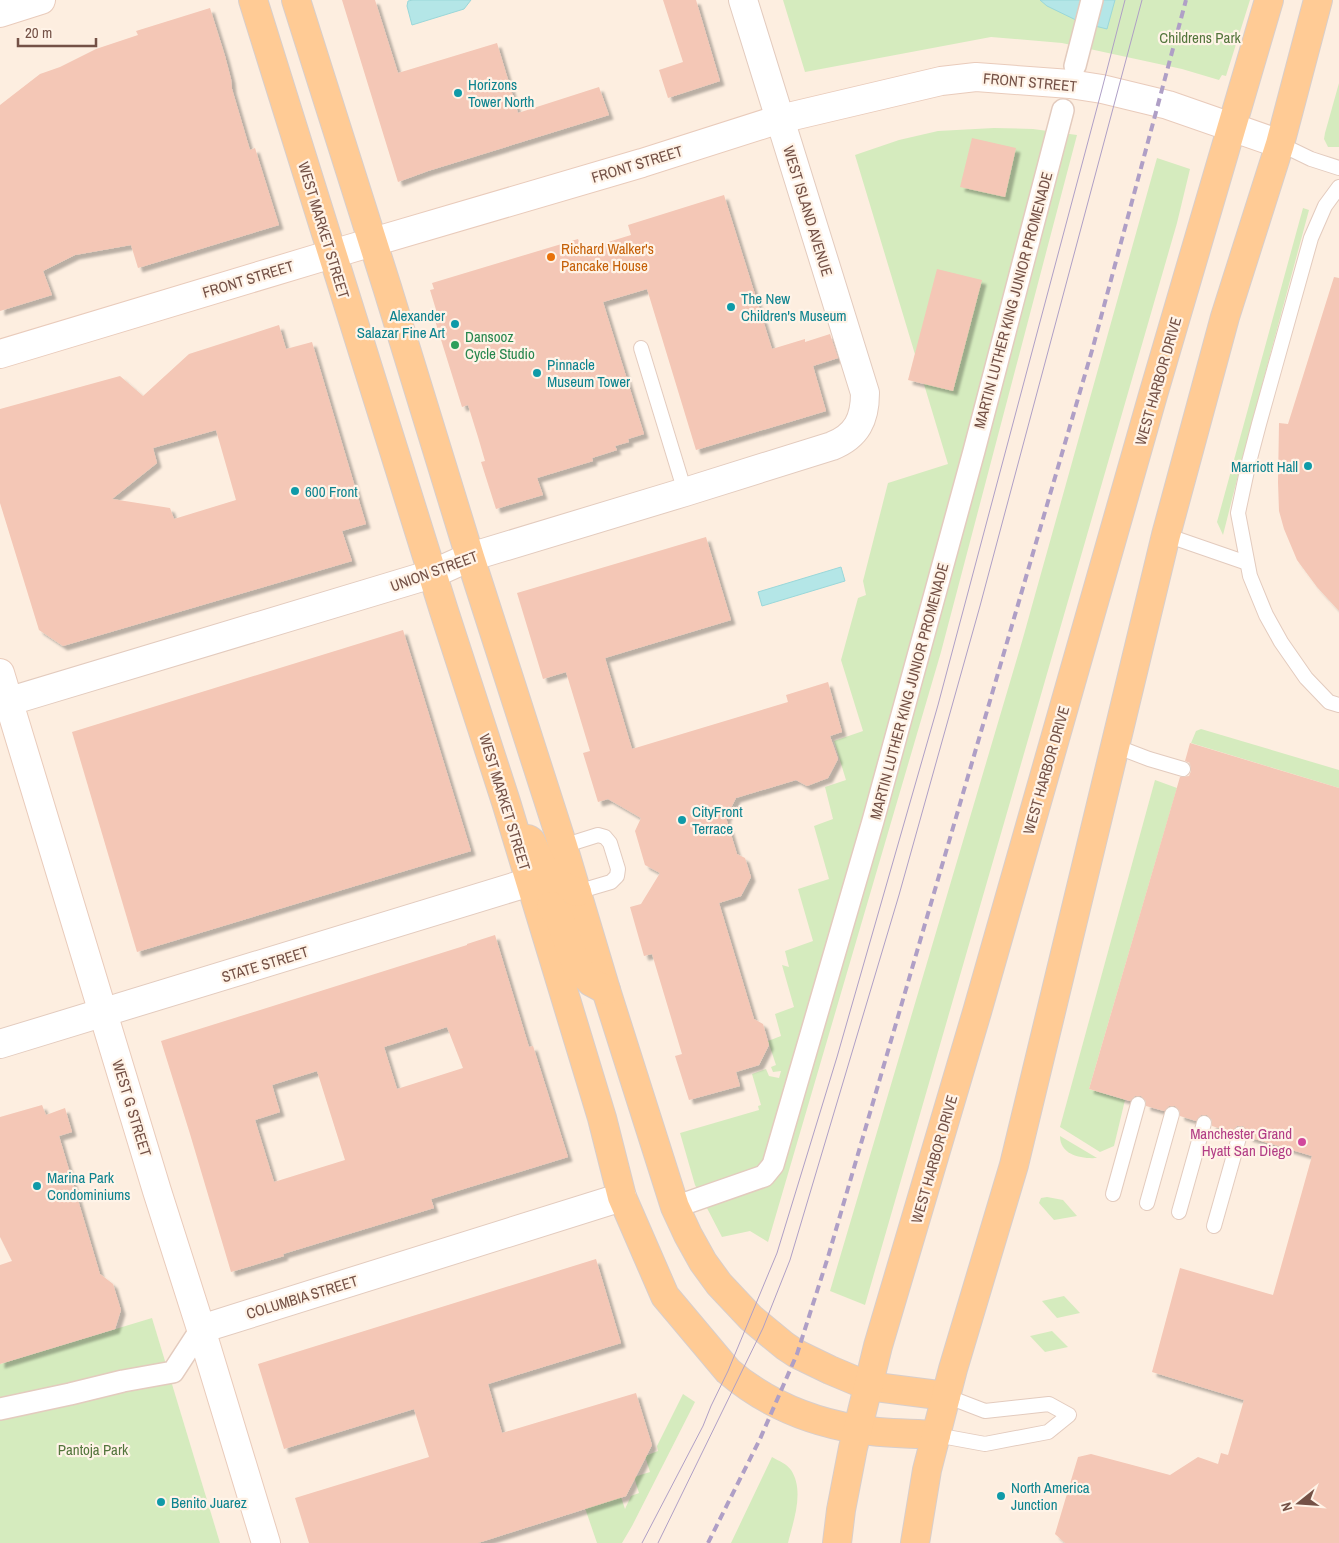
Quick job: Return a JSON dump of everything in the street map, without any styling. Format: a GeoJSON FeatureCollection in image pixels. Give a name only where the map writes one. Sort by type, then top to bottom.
{"type":"FeatureCollection","features":[{"type":"Feature","properties":{"kind":"main road","name":"WEST MARKET STREET"},"geometry":{"type":"LineString","coordinates":[[253,0],[530,882],[602,1118],[622,1197],[665,1296],[728,1371],[738,1380],[774,1403],[818,1421],[858,1429],[936,1435]]}},
{"type":"Feature","properties":{"kind":"main road"},"geometry":{"type":"LineString","coordinates":[[296,0],[470,557],[563,846],[606,990],[675,1207],[688,1235],[703,1262],[751,1318],[797,1354],[868,1386],[946,1396]]}},
{"type":"Feature","properties":{"kind":"main road","name":"WEST HARBOR DRIVE"},"geometry":{"type":"LineString","coordinates":[[837,1543],[847,1480],[878,1346],[1269,0]]}},
{"type":"Feature","properties":{"kind":"main road"},"geometry":{"type":"LineString","coordinates":[[915,1543],[926,1478],[936,1435],[1014,1165],[1166,535],[1225,317],[1280,144],[1318,0]]}},
{"type":"Feature","properties":{"kind":"main road"},"geometry":{"type":"LineString","coordinates":[[513,827],[531,841],[542,866],[558,884],[577,892]]}},
{"type":"Feature","properties":{"kind":"main road"},"geometry":{"type":"LineString","coordinates":[[530,882],[540,892],[560,920],[577,967],[590,982],[606,990]]}},
{"type":"Feature","properties":{"kind":"street"},"geometry":{"type":"LineString","coordinates":[[0,13],[41,0]]}},
{"type":"Feature","properties":{"kind":"street","name":"WEST ISLAND AVENUE"},"geometry":{"type":"LineString","coordinates":[[743,0],[864,393],[865,404],[859,423]]}},
{"type":"Feature","properties":{"kind":"street"},"geometry":{"type":"LineString","coordinates":[[1075,66],[1092,0]]}},
{"type":"Feature","properties":{"kind":"street","name":"FRONT STREET"},"geometry":{"type":"LineString","coordinates":[[0,354],[642,163],[780,119],[940,81],[976,77],[1070,84],[1118,92],[1168,105],[1280,144]]}},
{"type":"Feature","properties":{"kind":"street","name":"MARTIN LUTHER KING JUNIOR PROMENADE"},"geometry":{"type":"LineString","coordinates":[[675,1207],[764,1176],[773,1165],[876,811],[974,451],[1063,110]]}},
{"type":"Feature","properties":{"kind":"street","name":"UNION STREET"},"geometry":{"type":"LineString","coordinates":[[4,703],[432,574],[470,557],[832,446],[844,441],[854,433],[859,423]]}},
{"type":"Feature","properties":{"kind":"street","name":"WEST G STREET"},"geometry":{"type":"LineString","coordinates":[[0,673],[4,703],[104,1014],[266,1543]]}},
{"type":"Feature","properties":{"kind":"street","name":"STATE STREET"},"geometry":{"type":"LineString","coordinates":[[0,1044],[104,1014],[530,882]]}},
{"type":"Feature","properties":{"kind":"street","name":"COLUMBIA STREET"},"geometry":{"type":"LineString","coordinates":[[201,1329],[622,1197]]}},
{"type":"Feature","properties":{"kind":"street"},"geometry":{"type":"LineString","coordinates":[[0,1409],[123,1381],[173,1372],[201,1329]]}},
{"type":"Feature","properties":{"kind":"lane"},"geometry":{"type":"LineString","coordinates":[[1280,144],[1311,159],[1339,168]]}},
{"type":"Feature","properties":{"kind":"lane"},"geometry":{"type":"LineString","coordinates":[[1339,187],[1325,206],[1311,238],[1248,466],[1238,513],[1250,576],[1266,615],[1306,678],[1329,702],[1339,705]]}},
{"type":"Feature","properties":{"kind":"lane"},"geometry":{"type":"LineString","coordinates":[[641,348],[685,492]]}},
{"type":"Feature","properties":{"kind":"lane"},"geometry":{"type":"LineString","coordinates":[[1166,535],[1247,563]]}},
{"type":"Feature","properties":{"kind":"lane"},"geometry":{"type":"LineString","coordinates":[[1115,746],[1183,769]]}},
{"type":"Feature","properties":{"kind":"lane"},"geometry":{"type":"LineString","coordinates":[[563,846],[598,834],[605,837],[610,843],[613,852],[618,869],[612,882],[577,892]]}},
{"type":"Feature","properties":{"kind":"lane"},"geometry":{"type":"LineString","coordinates":[[1113,1194],[1138,1104]]}},
{"type":"Feature","properties":{"kind":"lane"},"geometry":{"type":"LineString","coordinates":[[1147,1203],[1172,1114]]}},
{"type":"Feature","properties":{"kind":"lane"},"geometry":{"type":"LineString","coordinates":[[1179,1212],[1204,1123]]}},
{"type":"Feature","properties":{"kind":"lane"},"geometry":{"type":"LineString","coordinates":[[1214,1226],[1240,1134]]}},
{"type":"Feature","properties":{"kind":"lane"},"geometry":{"type":"LineString","coordinates":[[936,1435],[985,1444],[1048,1432],[1069,1415],[1048,1404],[985,1412],[946,1396]]}},
{"type":"Feature","properties":{"kind":"green space","name":"Childrens Park"},"geometry":{"type":"Polygon","coordinates":[[[783,0],[1250,0],[1226,76],[1222,75],[1219,80],[1182,69],[1062,43],[991,37],[805,72],[783,0]]]}},
{"type":"Feature","properties":{"kind":"green space"},"geometry":{"type":"Polygon","coordinates":[[[1339,83],[1339,147],[1328,147],[1324,139],[1325,133],[1339,83]]]}},
{"type":"Feature","properties":{"kind":"green space"},"geometry":{"type":"Polygon","coordinates":[[[994,128],[1033,129],[1077,135],[941,652],[768,1242],[750,1231],[722,1237],[695,1185],[680,1133],[759,1110],[758,1106],[761,1105],[752,1074],[766,1069],[769,1076],[779,1078],[781,1071],[773,1072],[771,1067],[776,1065],[768,1041],[781,1036],[775,1014],[794,1007],[782,965],[789,967],[785,951],[813,941],[798,889],[829,879],[814,826],[833,819],[825,787],[846,780],[834,741],[863,731],[841,660],[858,598],[866,595],[863,581],[888,483],[948,464],[855,155],[899,140],[938,131],[994,128]]]}},
{"type":"Feature","properties":{"kind":"green space"},"geometry":{"type":"Polygon","coordinates":[[[1157,158],[1190,169],[1177,223],[865,1305],[830,1291],[1023,638],[1157,158]]]}},
{"type":"Feature","properties":{"kind":"green space"},"geometry":{"type":"Polygon","coordinates":[[[1303,208],[1309,210],[1223,535],[1217,522],[1303,208]]]}},
{"type":"Feature","properties":{"kind":"green space"},"geometry":{"type":"Polygon","coordinates":[[[1201,729],[1339,770],[1339,788],[1191,743],[1196,731],[1201,729]]]}},
{"type":"Feature","properties":{"kind":"green space"},"geometry":{"type":"Polygon","coordinates":[[[1155,780],[1177,788],[1089,1089],[1125,1100],[1114,1146],[1100,1152],[1060,1127],[1155,780]]]}},
{"type":"Feature","properties":{"kind":"green space"},"geometry":{"type":"Polygon","coordinates":[[[1060,1136],[1097,1158],[1084,1158],[1067,1152],[1060,1136]]]}},
{"type":"Feature","properties":{"kind":"green space"},"geometry":{"type":"Polygon","coordinates":[[[1047,1197],[1063,1200],[1077,1216],[1054,1220],[1039,1203],[1041,1198],[1047,1197]]]}},
{"type":"Feature","properties":{"kind":"green space"},"geometry":{"type":"Polygon","coordinates":[[[1064,1296],[1080,1313],[1057,1318],[1042,1301],[1064,1296]]]}},
{"type":"Feature","properties":{"kind":"green space","name":"Pantoja Park"},"geometry":{"type":"Polygon","coordinates":[[[152,1318],[220,1543],[0,1543],[0,1364],[152,1318]]]}},
{"type":"Feature","properties":{"kind":"green space"},"geometry":{"type":"Polygon","coordinates":[[[1052,1331],[1068,1347],[1045,1352],[1030,1336],[1052,1331]]]}},
{"type":"Feature","properties":{"kind":"green space"},"geometry":{"type":"Polygon","coordinates":[[[683,1394],[695,1402],[632,1526],[622,1543],[597,1543],[585,1508],[621,1497],[625,1509],[631,1496],[639,1493],[634,1477],[650,1472],[645,1456],[658,1451],[657,1446],[683,1394]]]}},
{"type":"Feature","properties":{"kind":"green space"},"geometry":{"type":"Polygon","coordinates":[[[772,1457],[791,1470],[797,1487],[797,1506],[788,1543],[731,1543],[772,1457]]]}},
{"type":"Feature","properties":{"kind":"water"},"geometry":{"type":"Polygon","coordinates":[[[471,0],[464,9],[412,25],[407,6],[408,1],[471,0]]]}},
{"type":"Feature","properties":{"kind":"water"},"geometry":{"type":"Polygon","coordinates":[[[1040,0],[1084,0],[1078,21],[1047,6],[1040,0]]]}},
{"type":"Feature","properties":{"kind":"water"},"geometry":{"type":"Polygon","coordinates":[[[1097,0],[1115,0],[1107,29],[1091,25],[1097,0]]]}},
{"type":"Feature","properties":{"kind":"water"},"geometry":{"type":"Polygon","coordinates":[[[841,567],[845,581],[762,606],[758,592],[841,567]]]}},
{"type":"Feature","properties":{"kind":"building"},"geometry":{"type":"Polygon","coordinates":[[[342,0],[375,0],[398,73],[497,43],[518,113],[599,87],[609,115],[398,182],[342,0]]]}},
{"type":"Feature","properties":{"kind":"building"},"geometry":{"type":"Polygon","coordinates":[[[663,0],[696,0],[720,81],[668,98],[659,70],[683,62],[663,0]]]}},
{"type":"Feature","properties":{"kind":"building"},"geometry":{"type":"Polygon","coordinates":[[[210,8],[250,150],[255,148],[279,225],[138,268],[131,245],[75,255],[43,271],[52,295],[0,311],[0,105],[40,74],[60,67],[96,49],[138,35],[136,31],[210,8]]]}},
{"type":"Feature","properties":{"kind":"building"},"geometry":{"type":"Polygon","coordinates":[[[972,138],[1016,148],[1005,197],[960,187],[972,138]]]}},
{"type":"Feature","properties":{"kind":"building"},"geometry":{"type":"Polygon","coordinates":[[[724,195],[772,349],[830,334],[838,358],[813,366],[826,411],[696,450],[647,289],[603,302],[644,434],[628,439],[629,442],[615,446],[617,450],[592,458],[593,461],[537,478],[543,495],[496,509],[481,462],[485,461],[468,405],[462,407],[433,314],[437,313],[430,290],[434,289],[432,283],[578,239],[582,250],[631,235],[628,225],[724,195]]]}},
{"type":"Feature","properties":{"kind":"building"},"geometry":{"type":"Polygon","coordinates":[[[937,269],[982,280],[953,391],[908,380],[937,269]]]}},
{"type":"Feature","properties":{"kind":"building","name":"Marriott Hall"},"geometry":{"type":"Polygon","coordinates":[[[1334,277],[1339,278],[1339,611],[1317,587],[1297,560],[1284,529],[1279,511],[1278,482],[1279,423],[1288,424],[1334,277]]]}},
{"type":"Feature","properties":{"kind":"building","name":"600 Front"},"geometry":{"type":"Polygon","coordinates":[[[279,325],[286,349],[312,342],[366,524],[342,531],[352,561],[63,646],[39,630],[0,503],[0,409],[120,376],[143,396],[189,354],[279,325]],[[216,430],[153,448],[157,463],[112,499],[170,508],[174,519],[236,500],[216,430]]]}},
{"type":"Feature","properties":{"kind":"building","name":"CityFront Terrace"},"geometry":{"type":"Polygon","coordinates":[[[706,537],[731,620],[605,658],[632,749],[788,702],[786,695],[828,682],[842,732],[830,736],[838,759],[828,778],[807,786],[796,780],[736,798],[726,818],[737,854],[745,858],[751,877],[741,896],[719,903],[754,1019],[763,1024],[769,1045],[759,1065],[736,1072],[740,1086],[689,1100],[675,1056],[682,1054],[652,954],[644,956],[630,907],[641,904],[660,873],[645,865],[635,831],[641,818],[608,799],[598,802],[583,753],[590,751],[566,672],[543,679],[517,593],[706,537]]]}},
{"type":"Feature","properties":{"kind":"building"},"geometry":{"type":"Polygon","coordinates":[[[403,630],[471,851],[137,952],[72,732],[403,630]]]}},
{"type":"Feature","properties":{"kind":"building","name":"Manchester Grand Hyatt San Diego"},"geometry":{"type":"Polygon","coordinates":[[[1190,743],[1339,788],[1339,1543],[1065,1543],[1055,1534],[1078,1457],[1091,1454],[1170,1475],[1198,1457],[1218,1464],[1221,1453],[1228,1455],[1244,1400],[1152,1372],[1180,1268],[1273,1295],[1312,1156],[1248,1137],[1248,1131],[1243,1126],[1237,1126],[1232,1132],[1212,1126],[1212,1120],[1207,1115],[1201,1115],[1196,1121],[1180,1116],[1180,1111],[1175,1106],[1169,1106],[1164,1111],[1146,1106],[1146,1101],[1141,1096],[1135,1096],[1130,1101],[1089,1089],[1180,777],[1189,776],[1191,771],[1190,763],[1185,761],[1190,743]]]}},
{"type":"Feature","properties":{"kind":"building"},"geometry":{"type":"Polygon","coordinates":[[[495,935],[529,1047],[533,1046],[568,1157],[431,1199],[434,1208],[283,1254],[284,1256],[231,1272],[161,1041],[495,935]],[[447,1027],[384,1047],[397,1089],[463,1068],[447,1027]],[[317,1071],[272,1085],[280,1112],[255,1120],[274,1182],[345,1160],[317,1071]]]}},
{"type":"Feature","properties":{"kind":"building","name":"Marina Park Condominiums"},"geometry":{"type":"Polygon","coordinates":[[[42,1105],[46,1115],[65,1108],[72,1132],[59,1136],[100,1274],[113,1284],[121,1310],[115,1329],[0,1364],[0,1265],[12,1261],[0,1237],[0,1117],[42,1105]]]}},
{"type":"Feature","properties":{"kind":"building"},"geometry":{"type":"Polygon","coordinates":[[[596,1259],[621,1343],[488,1384],[502,1433],[636,1393],[652,1445],[626,1496],[478,1543],[309,1543],[295,1498],[429,1457],[414,1409],[284,1449],[258,1364],[596,1259]]]}},
{"type":"Feature","properties":{"kind":"tram line"},"geometry":{"type":"LineString","coordinates":[[642,1543],[703,1426],[777,1253],[837,1057],[938,705],[1125,0]]}},
{"type":"Feature","properties":{"kind":"tram line"},"geometry":{"type":"LineString","coordinates":[[658,1543],[763,1328],[790,1260],[899,895],[980,606],[1142,0]]}},
{"type":"Feature","properties":{"kind":"railway"},"geometry":{"type":"LineString","coordinates":[[708,1543],[760,1439],[797,1354],[828,1257],[1093,347],[1186,0]]}},
{"type":"Feature","properties":{"kind":"place","name":"Horizons Tower North"},"geometry":{"type":"Point","coordinates":[458,93]}},
{"type":"Feature","properties":{"kind":"place","name":"Richard Walker's Pancake House"},"geometry":{"type":"Point","coordinates":[551,257]}},
{"type":"Feature","properties":{"kind":"place","name":"The New Children's Museum"},"geometry":{"type":"Point","coordinates":[731,307]}},
{"type":"Feature","properties":{"kind":"place","name":"Alexander Salazar Fine Art"},"geometry":{"type":"Point","coordinates":[455,324]}},
{"type":"Feature","properties":{"kind":"place","name":"Dansooz Cycle Studio"},"geometry":{"type":"Point","coordinates":[455,345]}},
{"type":"Feature","properties":{"kind":"place","name":"Pinnacle Museum Tower"},"geometry":{"type":"Point","coordinates":[537,373]}},
{"type":"Feature","properties":{"kind":"place","name":"Marriott Hall"},"geometry":{"type":"Point","coordinates":[1308,466]}},
{"type":"Feature","properties":{"kind":"place","name":"600 Front"},"geometry":{"type":"Point","coordinates":[295,491]}},
{"type":"Feature","properties":{"kind":"place","name":"CityFront Terrace"},"geometry":{"type":"Point","coordinates":[682,820]}},
{"type":"Feature","properties":{"kind":"place","name":"Manchester Grand Hyatt San Diego"},"geometry":{"type":"Point","coordinates":[1302,1142]}},
{"type":"Feature","properties":{"kind":"place","name":"Marina Park Condominiums"},"geometry":{"type":"Point","coordinates":[37,1186]}},
{"type":"Feature","properties":{"kind":"place","name":"North America Junction"},"geometry":{"type":"Point","coordinates":[1001,1496]}},
{"type":"Feature","properties":{"kind":"place","name":"Benito Juarez"},"geometry":{"type":"Point","coordinates":[161,1502]}}]}
